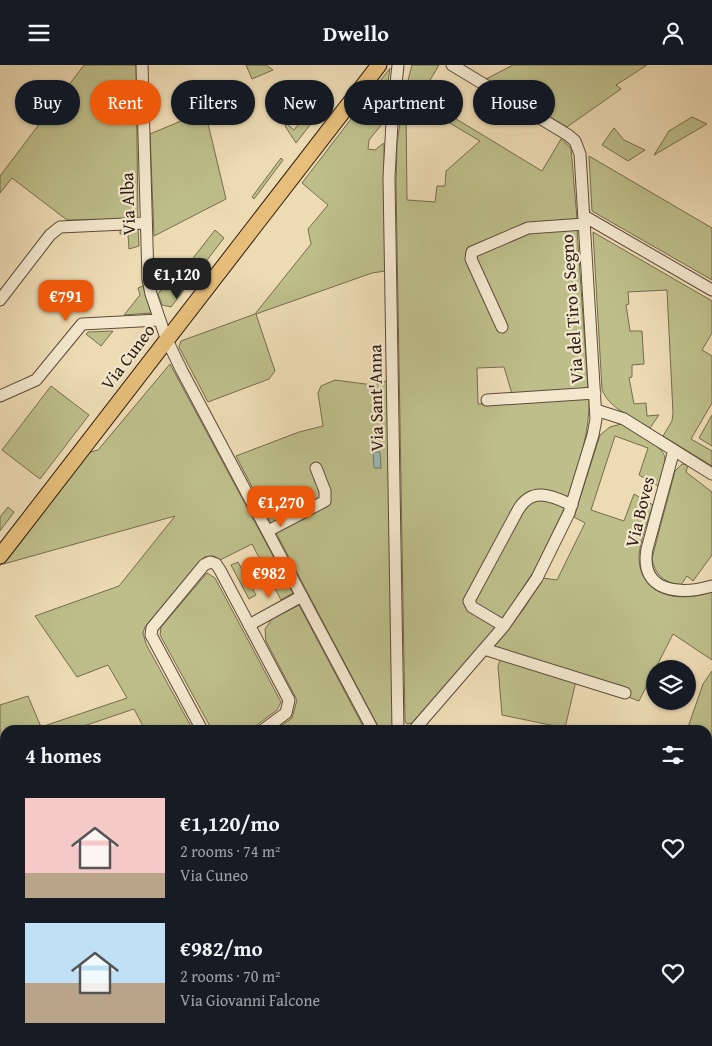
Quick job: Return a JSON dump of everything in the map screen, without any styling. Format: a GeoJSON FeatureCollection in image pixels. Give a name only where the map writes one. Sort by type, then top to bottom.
{"type":"FeatureCollection","features":[{"type":"Feature","properties":{"kind":"highway"},"geometry":{"type":"LineString","coordinates":[[73,1046],[128,1046]]}},
{"type":"Feature","properties":{"kind":"main road","name":"Via Cuneo"},"geometry":{"type":"LineString","coordinates":[[0,555],[379,65]]}},
{"type":"Feature","properties":{"kind":"street","name":"Via Alba"},"geometry":{"type":"LineString","coordinates":[[142,65],[149,285],[159,319],[166,339],[370,725]]}},
{"type":"Feature","properties":{"kind":"street","name":"Via Sant'Anna"},"geometry":{"type":"LineString","coordinates":[[398,65],[391,131],[390,197],[398,725]]}},
{"type":"Feature","properties":{"kind":"street","name":"Via del Tiro a Segno"},"geometry":{"type":"LineString","coordinates":[[418,725],[504,626],[537,578],[572,505],[593,435],[596,410],[580,154],[575,141],[452,65]]}},
{"type":"Feature","properties":{"kind":"street"},"geometry":{"type":"LineString","coordinates":[[584,220],[712,290]]}},
{"type":"Feature","properties":{"kind":"street","name":"Via del Tiro a Segno"},"geometry":{"type":"LineString","coordinates":[[502,327],[471,259],[472,252],[528,228],[584,220]]}},
{"type":"Feature","properties":{"kind":"street"},"geometry":{"type":"LineString","coordinates":[[0,300],[50,235],[60,227],[146,223]]}},
{"type":"Feature","properties":{"kind":"street"},"geometry":{"type":"LineString","coordinates":[[0,396],[36,380],[82,323],[159,319]]}},
{"type":"Feature","properties":{"kind":"street","name":"Via del Tiro a Segno"},"geometry":{"type":"LineString","coordinates":[[487,400],[595,393]]}},
{"type":"Feature","properties":{"kind":"street"},"geometry":{"type":"LineString","coordinates":[[596,410],[624,419],[712,474]]}},
{"type":"Feature","properties":{"kind":"street","name":"Via Boves"},"geometry":{"type":"LineString","coordinates":[[674,450],[647,549],[647,565],[656,581],[671,590],[687,592],[712,586]]}},
{"type":"Feature","properties":{"kind":"street"},"geometry":{"type":"LineString","coordinates":[[268,531],[325,501],[325,491],[316,468]]}},
{"type":"Feature","properties":{"kind":"street"},"geometry":{"type":"LineString","coordinates":[[504,626],[472,607],[469,601],[515,517],[526,500],[545,494],[572,505]]}},
{"type":"Feature","properties":{"kind":"street"},"geometry":{"type":"LineString","coordinates":[[199,725],[152,639],[152,628],[204,565],[210,562],[216,564],[220,570],[290,703],[286,713],[270,725]]}},
{"type":"Feature","properties":{"kind":"street"},"geometry":{"type":"LineString","coordinates":[[249,625],[302,596]]}},
{"type":"Feature","properties":{"kind":"street"},"geometry":{"type":"LineString","coordinates":[[484,649],[625,693]]}},
{"type":"Feature","properties":{"kind":"green space"},"geometry":{"type":"Polygon","coordinates":[[[84,65],[136,65],[136,80],[90,80],[90,125],[137,125],[138,219],[67,220],[12,178],[0,193],[0,176],[39,125],[80,125],[80,80],[73,80],[84,65]]]}},
{"type":"Feature","properties":{"kind":"green space"},"geometry":{"type":"Polygon","coordinates":[[[246,65],[266,65],[273,70],[252,79],[246,65]]]}},
{"type":"Feature","properties":{"kind":"green space"},"geometry":{"type":"Polygon","coordinates":[[[412,65],[439,65],[430,80],[408,80],[412,65]]]}},
{"type":"Feature","properties":{"kind":"green space"},"geometry":{"type":"Polygon","coordinates":[[[513,65],[647,65],[616,85],[621,89],[567,127],[555,120],[555,80],[486,79],[513,65]]]}},
{"type":"Feature","properties":{"kind":"green space"},"geometry":{"type":"Polygon","coordinates":[[[390,68],[388,80],[381,80],[390,68]]]}},
{"type":"Feature","properties":{"kind":"green space"},"geometry":{"type":"Polygon","coordinates":[[[692,117],[707,124],[654,155],[669,131],[692,117]]]}},
{"type":"Feature","properties":{"kind":"green space"},"geometry":{"type":"Polygon","coordinates":[[[463,123],[542,171],[561,139],[571,148],[577,219],[529,223],[472,248],[477,262],[476,256],[526,233],[577,230],[588,389],[512,394],[504,367],[477,368],[478,404],[589,398],[588,424],[568,500],[530,495],[465,600],[498,625],[412,723],[407,724],[405,721],[396,183],[400,125],[406,125],[407,200],[435,202],[437,186],[445,186],[446,171],[480,141],[453,125],[463,125],[463,123]]]}},
{"type":"Feature","properties":{"kind":"green space"},"geometry":{"type":"Polygon","coordinates":[[[172,125],[208,125],[226,199],[154,236],[150,134],[172,125]]]}},
{"type":"Feature","properties":{"kind":"green space"},"geometry":{"type":"Polygon","coordinates":[[[288,125],[294,130],[298,125],[310,125],[296,143],[285,126],[288,125]]]}},
{"type":"Feature","properties":{"kind":"green space"},"geometry":{"type":"Polygon","coordinates":[[[346,125],[381,125],[369,140],[368,149],[375,150],[384,143],[385,271],[372,273],[256,314],[275,371],[269,379],[208,402],[179,347],[181,341],[255,314],[311,244],[308,229],[328,205],[302,183],[346,125]]]}},
{"type":"Feature","properties":{"kind":"green space"},"geometry":{"type":"Polygon","coordinates":[[[614,128],[624,140],[645,150],[628,161],[602,145],[614,128]]]}},
{"type":"Feature","properties":{"kind":"green space"},"geometry":{"type":"Polygon","coordinates":[[[589,156],[712,228],[712,280],[592,211],[589,156]]]}},
{"type":"Feature","properties":{"kind":"green space"},"geometry":{"type":"Polygon","coordinates":[[[281,158],[283,160],[254,199],[252,197],[281,158]]]}},
{"type":"Feature","properties":{"kind":"green space"},"geometry":{"type":"Polygon","coordinates":[[[138,228],[139,246],[129,249],[128,234],[120,234],[120,229],[138,228]]]}},
{"type":"Feature","properties":{"kind":"green space"},"geometry":{"type":"Polygon","coordinates":[[[215,230],[224,238],[171,307],[162,305],[158,294],[178,267],[183,271],[215,230]]]}},
{"type":"Feature","properties":{"kind":"green space"},"geometry":{"type":"Polygon","coordinates":[[[593,232],[712,301],[712,333],[702,350],[712,356],[712,403],[691,439],[712,451],[712,466],[663,436],[672,421],[673,413],[667,290],[628,292],[629,304],[626,305],[630,331],[642,331],[644,364],[632,365],[632,377],[629,378],[634,404],[646,403],[647,416],[659,415],[650,428],[622,412],[605,396],[602,389],[593,232]]]}},
{"type":"Feature","properties":{"kind":"green space"},"geometry":{"type":"Polygon","coordinates":[[[143,286],[151,313],[124,315],[140,295],[138,288],[143,286]]]}},
{"type":"Feature","properties":{"kind":"green space"},"geometry":{"type":"Polygon","coordinates":[[[113,331],[101,346],[86,334],[88,332],[113,331]]]}},
{"type":"Feature","properties":{"kind":"green space"},"geometry":{"type":"Polygon","coordinates":[[[170,364],[293,593],[281,600],[252,544],[220,560],[214,556],[204,557],[145,627],[143,633],[146,644],[190,725],[142,725],[134,709],[87,725],[47,725],[127,698],[108,665],[77,677],[35,616],[119,586],[175,516],[0,565],[87,453],[98,450],[170,364]]]}},
{"type":"Feature","properties":{"kind":"green space"},"geometry":{"type":"Polygon","coordinates":[[[335,380],[373,385],[387,381],[393,725],[377,725],[275,531],[322,498],[272,525],[236,456],[299,432],[323,426],[318,393],[321,386],[335,380]]]}},
{"type":"Feature","properties":{"kind":"green space"},"geometry":{"type":"Polygon","coordinates":[[[51,386],[89,415],[40,479],[2,450],[51,386]]]}},
{"type":"Feature","properties":{"kind":"green space"},"geometry":{"type":"Polygon","coordinates":[[[712,415],[712,446],[699,438],[712,415]]]}},
{"type":"Feature","properties":{"kind":"green space"},"geometry":{"type":"Polygon","coordinates":[[[621,424],[654,444],[663,453],[665,458],[664,469],[658,486],[639,475],[648,448],[615,436],[591,510],[624,521],[634,494],[653,505],[639,552],[642,572],[647,582],[655,590],[677,597],[689,597],[712,592],[712,660],[673,634],[660,660],[646,660],[646,687],[639,701],[492,647],[523,610],[543,578],[557,580],[585,523],[574,517],[600,435],[610,427],[621,424]]]}},
{"type":"Feature","properties":{"kind":"green space"},"geometry":{"type":"Polygon","coordinates":[[[682,464],[688,465],[686,472],[712,492],[712,555],[693,581],[687,576],[681,585],[661,577],[655,569],[652,558],[675,471],[682,464]]]}},
{"type":"Feature","properties":{"kind":"green space"},"geometry":{"type":"Polygon","coordinates":[[[543,498],[566,505],[534,571],[501,621],[475,606],[473,599],[525,504],[543,498]]]}},
{"type":"Feature","properties":{"kind":"green space"},"geometry":{"type":"Polygon","coordinates":[[[8,507],[14,512],[0,531],[0,517],[8,507]]]}},
{"type":"Feature","properties":{"kind":"green space"},"geometry":{"type":"Polygon","coordinates":[[[238,562],[256,595],[249,599],[231,565],[238,562]]]}},
{"type":"Feature","properties":{"kind":"green space"},"geometry":{"type":"Polygon","coordinates":[[[207,573],[215,578],[281,702],[277,710],[257,725],[209,725],[160,635],[161,627],[207,573]]]}},
{"type":"Feature","properties":{"kind":"green space"},"geometry":{"type":"Polygon","coordinates":[[[299,605],[362,725],[282,725],[292,718],[297,700],[266,641],[265,629],[272,619],[299,605]]]}},
{"type":"Feature","properties":{"kind":"green space"},"geometry":{"type":"Polygon","coordinates":[[[501,658],[576,681],[566,725],[550,725],[502,715],[498,666],[501,658]]]}},
{"type":"Feature","properties":{"kind":"green space"},"geometry":{"type":"Polygon","coordinates":[[[712,671],[712,725],[689,725],[694,710],[696,710],[696,704],[703,684],[712,671]]]}},
{"type":"Feature","properties":{"kind":"green space"},"geometry":{"type":"Polygon","coordinates":[[[28,696],[40,725],[0,725],[0,705],[28,696]]]}},
{"type":"Feature","properties":{"kind":"water"},"geometry":{"type":"Polygon","coordinates":[[[373,452],[380,452],[381,468],[374,468],[373,452]]]}}]}
